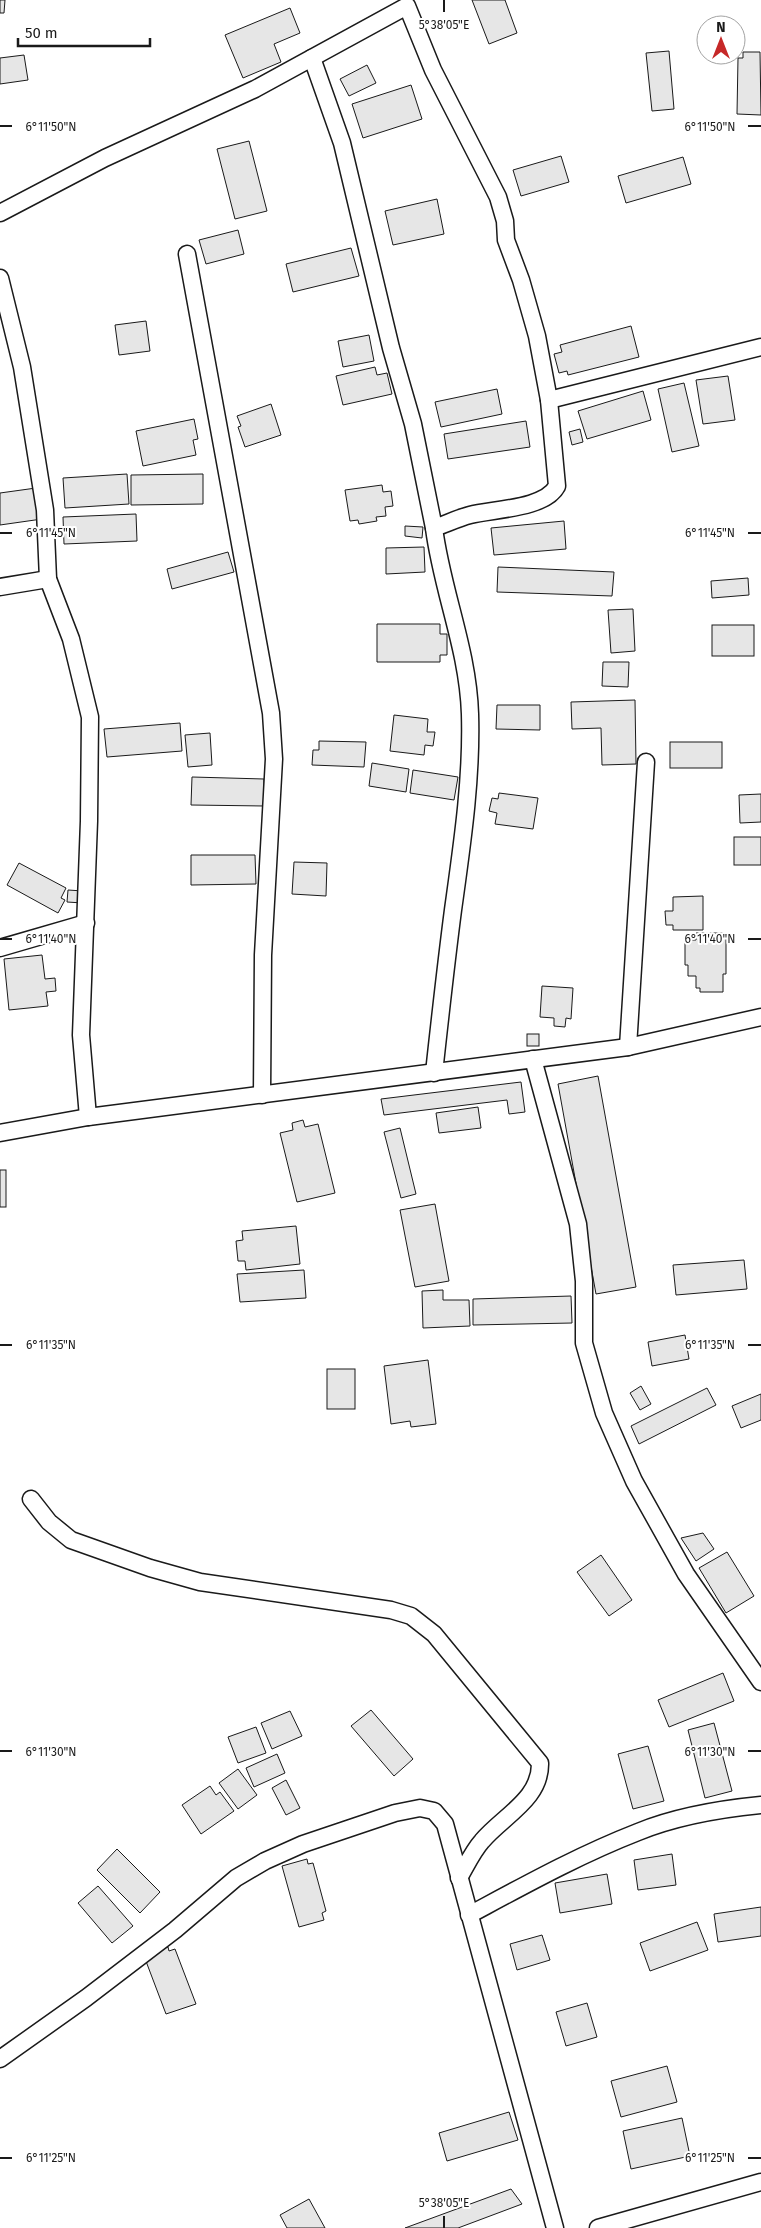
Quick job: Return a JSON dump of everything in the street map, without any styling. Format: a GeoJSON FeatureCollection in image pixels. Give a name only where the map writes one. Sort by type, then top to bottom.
{"type":"FeatureCollection","features":[{"type":"Feature","properties":{"kind":"street"},"geometry":{"type":"LineString","coordinates":[[0,213],[105,158],[255,89],[408,2],[433,70],[498,197],[505,220],[506,240],[537,336],[549,400],[557,486],[554,492],[526,505],[469,515],[434,528]]}},
{"type":"Feature","properties":{"kind":"street"},"geometry":{"type":"LineString","coordinates":[[312,58],[342,143],[391,348],[412,424],[434,528],[438,560],[460,636],[470,712],[466,818],[442,990],[434,1073]]}},
{"type":"Feature","properties":{"kind":"street"},"geometry":{"type":"LineString","coordinates":[[187,254],[271,712],[274,759],[263,955],[262,1095]]}},
{"type":"Feature","properties":{"kind":"street"},"geometry":{"type":"LineString","coordinates":[[0,278],[22,367],[42,491],[48,579],[71,639],[90,717],[86,923],[81,1035],[88,1117]]}},
{"type":"Feature","properties":{"kind":"street"},"geometry":{"type":"LineString","coordinates":[[549,400],[761,347]]}},
{"type":"Feature","properties":{"kind":"street"},"geometry":{"type":"LineString","coordinates":[[0,587],[48,579]]}},
{"type":"Feature","properties":{"kind":"street"},"geometry":{"type":"LineString","coordinates":[[628,1047],[646,762]]}},
{"type":"Feature","properties":{"kind":"street"},"geometry":{"type":"LineString","coordinates":[[0,948],[86,923]]}},
{"type":"Feature","properties":{"kind":"street"},"geometry":{"type":"LineString","coordinates":[[0,1133],[88,1117],[628,1047],[761,1017]]}},
{"type":"Feature","properties":{"kind":"street"},"geometry":{"type":"LineString","coordinates":[[533,1059],[578,1224],[584,1281],[584,1343],[604,1413],[634,1481],[686,1574],[761,1682]]}},
{"type":"Feature","properties":{"kind":"street"},"geometry":{"type":"LineString","coordinates":[[31,1499],[49,1522],[72,1540],[98,1551],[200,1582],[390,1610],[411,1616],[434,1634],[540,1763],[540,1775],[534,1791],[481,1842],[459,1878]]}},
{"type":"Feature","properties":{"kind":"street"},"geometry":{"type":"LineString","coordinates":[[469,1915],[569,1862],[639,1831],[716,1810],[761,1805]]}},
{"type":"Feature","properties":{"kind":"street"},"geometry":{"type":"LineString","coordinates":[[0,2059],[86,1998],[175,1930],[236,1878],[265,1861],[303,1844],[395,1814],[420,1808],[434,1812],[445,1824],[555,2228]]}},
{"type":"Feature","properties":{"kind":"street"},"geometry":{"type":"LineString","coordinates":[[606,2227],[761,2182]]}},
{"type":"Feature","properties":{"kind":"building"},"geometry":{"type":"Polygon","coordinates":[[[0,0],[5,0],[4,13],[0,13],[0,0]]]}},
{"type":"Feature","properties":{"kind":"building"},"geometry":{"type":"Polygon","coordinates":[[[472,0],[505,0],[517,33],[489,44],[472,0]]]}},
{"type":"Feature","properties":{"kind":"building"},"geometry":{"type":"Polygon","coordinates":[[[290,8],[300,33],[274,44],[281,62],[243,78],[225,35],[290,8]]]}},
{"type":"Feature","properties":{"kind":"building"},"geometry":{"type":"Polygon","coordinates":[[[669,51],[674,109],[652,111],[646,53],[669,51]]]}},
{"type":"Feature","properties":{"kind":"building"},"geometry":{"type":"Polygon","coordinates":[[[746,52],[760,52],[761,115],[737,114],[738,65],[746,65],[746,52]]]}},
{"type":"Feature","properties":{"kind":"building"},"geometry":{"type":"Polygon","coordinates":[[[24,55],[28,80],[0,84],[0,58],[24,55]]]}},
{"type":"Feature","properties":{"kind":"building"},"geometry":{"type":"Polygon","coordinates":[[[367,65],[376,83],[349,96],[340,79],[367,65]]]}},
{"type":"Feature","properties":{"kind":"building"},"geometry":{"type":"Polygon","coordinates":[[[411,85],[422,119],[363,138],[352,104],[411,85]]]}},
{"type":"Feature","properties":{"kind":"building"},"geometry":{"type":"Polygon","coordinates":[[[249,141],[267,211],[235,219],[217,149],[249,141]]]}},
{"type":"Feature","properties":{"kind":"building"},"geometry":{"type":"Polygon","coordinates":[[[561,156],[569,182],[521,196],[513,170],[561,156]]]}},
{"type":"Feature","properties":{"kind":"building"},"geometry":{"type":"Polygon","coordinates":[[[683,157],[691,184],[626,203],[618,176],[683,157]]]}},
{"type":"Feature","properties":{"kind":"building"},"geometry":{"type":"Polygon","coordinates":[[[437,199],[444,234],[393,245],[385,211],[437,199]]]}},
{"type":"Feature","properties":{"kind":"building"},"geometry":{"type":"Polygon","coordinates":[[[238,230],[244,254],[206,264],[199,240],[238,230]]]}},
{"type":"Feature","properties":{"kind":"building"},"geometry":{"type":"Polygon","coordinates":[[[351,248],[359,276],[293,292],[286,264],[351,248]]]}},
{"type":"Feature","properties":{"kind":"building"},"geometry":{"type":"Polygon","coordinates":[[[146,321],[150,351],[119,355],[115,325],[146,321]]]}},
{"type":"Feature","properties":{"kind":"building"},"geometry":{"type":"Polygon","coordinates":[[[631,326],[639,357],[568,375],[567,371],[559,373],[554,354],[562,352],[560,345],[631,326]]]}},
{"type":"Feature","properties":{"kind":"building"},"geometry":{"type":"Polygon","coordinates":[[[369,335],[374,361],[343,367],[338,341],[369,335]]]}},
{"type":"Feature","properties":{"kind":"building"},"geometry":{"type":"Polygon","coordinates":[[[375,367],[377,375],[387,373],[392,394],[343,405],[336,376],[375,367]]]}},
{"type":"Feature","properties":{"kind":"building"},"geometry":{"type":"Polygon","coordinates":[[[728,376],[735,420],[703,424],[696,380],[728,376]]]}},
{"type":"Feature","properties":{"kind":"building"},"geometry":{"type":"Polygon","coordinates":[[[684,383],[699,446],[672,452],[658,389],[684,383]]]}},
{"type":"Feature","properties":{"kind":"building"},"geometry":{"type":"Polygon","coordinates":[[[497,389],[502,414],[441,427],[435,402],[497,389]]]}},
{"type":"Feature","properties":{"kind":"building"},"geometry":{"type":"Polygon","coordinates":[[[643,391],[651,420],[587,439],[578,411],[643,391]]]}},
{"type":"Feature","properties":{"kind":"building"},"geometry":{"type":"Polygon","coordinates":[[[271,404],[281,435],[245,447],[238,427],[241,426],[237,416],[271,404]]]}},
{"type":"Feature","properties":{"kind":"building"},"geometry":{"type":"Polygon","coordinates":[[[194,419],[198,439],[193,440],[196,455],[143,466],[136,431],[194,419]]]}},
{"type":"Feature","properties":{"kind":"building"},"geometry":{"type":"Polygon","coordinates":[[[526,421],[530,447],[448,459],[444,434],[526,421]]]}},
{"type":"Feature","properties":{"kind":"building"},"geometry":{"type":"Polygon","coordinates":[[[580,429],[583,442],[572,445],[569,432],[580,429]]]}},
{"type":"Feature","properties":{"kind":"building"},"geometry":{"type":"Polygon","coordinates":[[[127,474],[129,504],[65,508],[63,478],[127,474]]]}},
{"type":"Feature","properties":{"kind":"building"},"geometry":{"type":"Polygon","coordinates":[[[203,474],[203,504],[131,505],[131,475],[203,474]]]}},
{"type":"Feature","properties":{"kind":"building"},"geometry":{"type":"Polygon","coordinates":[[[382,485],[383,492],[391,491],[393,506],[385,507],[386,516],[376,517],[377,521],[359,524],[358,520],[350,521],[345,490],[382,485]]]}},
{"type":"Feature","properties":{"kind":"building"},"geometry":{"type":"Polygon","coordinates":[[[36,488],[42,519],[0,525],[0,493],[36,488]]]}},
{"type":"Feature","properties":{"kind":"building"},"geometry":{"type":"Polygon","coordinates":[[[136,514],[137,541],[64,544],[63,517],[136,514]]]}},
{"type":"Feature","properties":{"kind":"building"},"geometry":{"type":"Polygon","coordinates":[[[564,521],[566,549],[494,555],[491,528],[564,521]]]}},
{"type":"Feature","properties":{"kind":"building"},"geometry":{"type":"Polygon","coordinates":[[[405,526],[423,527],[422,538],[405,536],[405,526]]]}},
{"type":"Feature","properties":{"kind":"building"},"geometry":{"type":"Polygon","coordinates":[[[424,547],[425,572],[386,574],[386,548],[424,547]]]}},
{"type":"Feature","properties":{"kind":"building"},"geometry":{"type":"Polygon","coordinates":[[[228,552],[234,572],[172,589],[167,569],[228,552]]]}},
{"type":"Feature","properties":{"kind":"building"},"geometry":{"type":"Polygon","coordinates":[[[498,567],[614,572],[612,596],[497,592],[498,567]]]}},
{"type":"Feature","properties":{"kind":"building"},"geometry":{"type":"Polygon","coordinates":[[[748,578],[749,595],[712,598],[711,581],[748,578]]]}},
{"type":"Feature","properties":{"kind":"building"},"geometry":{"type":"Polygon","coordinates":[[[633,609],[635,651],[611,653],[608,610],[633,609]]]}},
{"type":"Feature","properties":{"kind":"building"},"geometry":{"type":"Polygon","coordinates":[[[377,624],[440,624],[440,634],[447,634],[447,655],[440,655],[440,662],[377,662],[377,624]]]}},
{"type":"Feature","properties":{"kind":"building"},"geometry":{"type":"Polygon","coordinates":[[[712,625],[754,625],[754,656],[712,656],[712,625]]]}},
{"type":"Feature","properties":{"kind":"building"},"geometry":{"type":"Polygon","coordinates":[[[603,662],[629,662],[628,687],[602,686],[603,662]]]}},
{"type":"Feature","properties":{"kind":"building"},"geometry":{"type":"Polygon","coordinates":[[[635,700],[636,764],[602,765],[601,728],[572,729],[571,702],[635,700]]]}},
{"type":"Feature","properties":{"kind":"building"},"geometry":{"type":"Polygon","coordinates":[[[497,705],[540,705],[540,730],[496,729],[497,705]]]}},
{"type":"Feature","properties":{"kind":"building"},"geometry":{"type":"Polygon","coordinates":[[[394,715],[428,719],[427,732],[435,732],[433,746],[425,745],[424,755],[390,751],[394,715]]]}},
{"type":"Feature","properties":{"kind":"building"},"geometry":{"type":"Polygon","coordinates":[[[180,723],[182,751],[107,757],[104,729],[180,723]]]}},
{"type":"Feature","properties":{"kind":"building"},"geometry":{"type":"Polygon","coordinates":[[[210,733],[212,765],[188,767],[185,735],[210,733]]]}},
{"type":"Feature","properties":{"kind":"building"},"geometry":{"type":"Polygon","coordinates":[[[319,741],[366,742],[364,767],[312,765],[313,750],[319,750],[319,741]]]}},
{"type":"Feature","properties":{"kind":"building"},"geometry":{"type":"Polygon","coordinates":[[[670,742],[722,742],[722,768],[670,768],[670,742]]]}},
{"type":"Feature","properties":{"kind":"building"},"geometry":{"type":"Polygon","coordinates":[[[372,763],[409,769],[406,792],[369,786],[372,763]]]}},
{"type":"Feature","properties":{"kind":"building"},"geometry":{"type":"Polygon","coordinates":[[[413,770],[458,777],[454,800],[410,793],[413,770]]]}},
{"type":"Feature","properties":{"kind":"building"},"geometry":{"type":"Polygon","coordinates":[[[192,777],[264,779],[264,806],[191,805],[192,777]]]}},
{"type":"Feature","properties":{"kind":"building"},"geometry":{"type":"Polygon","coordinates":[[[499,793],[538,798],[533,829],[495,824],[497,813],[489,811],[492,798],[498,799],[499,793]]]}},
{"type":"Feature","properties":{"kind":"building"},"geometry":{"type":"Polygon","coordinates":[[[761,794],[761,822],[740,823],[739,795],[761,794]]]}},
{"type":"Feature","properties":{"kind":"building"},"geometry":{"type":"Polygon","coordinates":[[[734,837],[761,837],[761,865],[734,865],[734,837]]]}},
{"type":"Feature","properties":{"kind":"building"},"geometry":{"type":"Polygon","coordinates":[[[191,855],[255,855],[256,884],[191,885],[191,855]]]}},
{"type":"Feature","properties":{"kind":"building"},"geometry":{"type":"Polygon","coordinates":[[[294,862],[327,863],[326,896],[292,894],[294,862]]]}},
{"type":"Feature","properties":{"kind":"building"},"geometry":{"type":"Polygon","coordinates":[[[19,863],[66,888],[61,898],[65,900],[58,913],[7,885],[19,863]]]}},
{"type":"Feature","properties":{"kind":"building"},"geometry":{"type":"Polygon","coordinates":[[[68,890],[83,891],[83,903],[67,902],[68,890]]]}},
{"type":"Feature","properties":{"kind":"building"},"geometry":{"type":"Polygon","coordinates":[[[703,896],[703,930],[673,930],[673,925],[666,925],[665,911],[673,911],[673,897],[703,896]]]}},
{"type":"Feature","properties":{"kind":"building"},"geometry":{"type":"Polygon","coordinates":[[[696,933],[726,933],[726,974],[723,974],[723,992],[700,992],[700,988],[696,988],[696,976],[688,976],[688,965],[685,965],[685,940],[696,940],[696,933]]]}},
{"type":"Feature","properties":{"kind":"building"},"geometry":{"type":"Polygon","coordinates":[[[42,955],[45,979],[55,978],[56,991],[46,992],[48,1006],[9,1010],[4,959],[42,955]]]}},
{"type":"Feature","properties":{"kind":"building"},"geometry":{"type":"Polygon","coordinates":[[[542,986],[573,988],[571,1019],[566,1018],[565,1027],[554,1026],[554,1018],[540,1017],[542,986]]]}},
{"type":"Feature","properties":{"kind":"building"},"geometry":{"type":"Polygon","coordinates":[[[527,1034],[539,1034],[539,1046],[527,1046],[527,1034]]]}},
{"type":"Feature","properties":{"kind":"building"},"geometry":{"type":"Polygon","coordinates":[[[598,1076],[636,1287],[596,1294],[558,1084],[598,1076]]]}},
{"type":"Feature","properties":{"kind":"building"},"geometry":{"type":"Polygon","coordinates":[[[521,1082],[525,1112],[509,1114],[507,1100],[384,1115],[381,1099],[521,1082]]]}},
{"type":"Feature","properties":{"kind":"building"},"geometry":{"type":"Polygon","coordinates":[[[478,1107],[481,1128],[439,1133],[436,1113],[478,1107]]]}},
{"type":"Feature","properties":{"kind":"building"},"geometry":{"type":"Polygon","coordinates":[[[303,1120],[305,1127],[318,1124],[335,1193],[297,1202],[280,1133],[293,1130],[292,1123],[303,1120]]]}},
{"type":"Feature","properties":{"kind":"building"},"geometry":{"type":"Polygon","coordinates":[[[400,1128],[416,1194],[401,1198],[384,1132],[400,1128]]]}},
{"type":"Feature","properties":{"kind":"building"},"geometry":{"type":"Polygon","coordinates":[[[0,1170],[6,1170],[6,1207],[0,1207],[0,1170]]]}},
{"type":"Feature","properties":{"kind":"building"},"geometry":{"type":"Polygon","coordinates":[[[435,1204],[449,1281],[415,1287],[400,1210],[435,1204]]]}},
{"type":"Feature","properties":{"kind":"building"},"geometry":{"type":"Polygon","coordinates":[[[296,1226],[300,1264],[246,1270],[245,1261],[238,1261],[236,1241],[243,1240],[242,1231],[296,1226]]]}},
{"type":"Feature","properties":{"kind":"building"},"geometry":{"type":"Polygon","coordinates":[[[744,1260],[747,1289],[676,1295],[673,1265],[744,1260]]]}},
{"type":"Feature","properties":{"kind":"building"},"geometry":{"type":"Polygon","coordinates":[[[304,1270],[306,1298],[240,1302],[237,1274],[304,1270]]]}},
{"type":"Feature","properties":{"kind":"building"},"geometry":{"type":"Polygon","coordinates":[[[443,1290],[443,1300],[469,1300],[470,1326],[423,1328],[422,1291],[443,1290]]]}},
{"type":"Feature","properties":{"kind":"building"},"geometry":{"type":"Polygon","coordinates":[[[571,1296],[572,1323],[473,1325],[473,1299],[571,1296]]]}},
{"type":"Feature","properties":{"kind":"building"},"geometry":{"type":"Polygon","coordinates":[[[685,1335],[689,1359],[652,1366],[648,1342],[685,1335]]]}},
{"type":"Feature","properties":{"kind":"building"},"geometry":{"type":"Polygon","coordinates":[[[428,1360],[436,1424],[411,1427],[410,1421],[391,1424],[384,1366],[428,1360]]]}},
{"type":"Feature","properties":{"kind":"building"},"geometry":{"type":"Polygon","coordinates":[[[327,1369],[355,1369],[355,1409],[327,1409],[327,1369]]]}},
{"type":"Feature","properties":{"kind":"building"},"geometry":{"type":"Polygon","coordinates":[[[641,1386],[651,1404],[640,1410],[630,1393],[641,1386]]]}},
{"type":"Feature","properties":{"kind":"building"},"geometry":{"type":"Polygon","coordinates":[[[707,1388],[716,1405],[639,1444],[631,1426],[707,1388]]]}},
{"type":"Feature","properties":{"kind":"building"},"geometry":{"type":"Polygon","coordinates":[[[761,1394],[761,1420],[741,1428],[732,1406],[761,1394]]]}},
{"type":"Feature","properties":{"kind":"building"},"geometry":{"type":"Polygon","coordinates":[[[703,1533],[714,1549],[696,1561],[681,1538],[703,1533]]]}},
{"type":"Feature","properties":{"kind":"building"},"geometry":{"type":"Polygon","coordinates":[[[727,1552],[754,1596],[726,1613],[699,1568],[727,1552]]]}},
{"type":"Feature","properties":{"kind":"building"},"geometry":{"type":"Polygon","coordinates":[[[601,1555],[632,1600],[609,1616],[577,1572],[601,1555]]]}},
{"type":"Feature","properties":{"kind":"building"},"geometry":{"type":"Polygon","coordinates":[[[723,1673],[734,1701],[669,1727],[658,1700],[723,1673]]]}},
{"type":"Feature","properties":{"kind":"building"},"geometry":{"type":"Polygon","coordinates":[[[371,1710],[413,1759],[394,1776],[351,1726],[371,1710]]]}},
{"type":"Feature","properties":{"kind":"building"},"geometry":{"type":"Polygon","coordinates":[[[290,1711],[302,1736],[272,1749],[261,1723],[290,1711]]]}},
{"type":"Feature","properties":{"kind":"building"},"geometry":{"type":"Polygon","coordinates":[[[714,1723],[732,1791],[705,1798],[688,1730],[714,1723]]]}},
{"type":"Feature","properties":{"kind":"building"},"geometry":{"type":"Polygon","coordinates":[[[256,1727],[266,1753],[238,1763],[228,1737],[256,1727]]]}},
{"type":"Feature","properties":{"kind":"building"},"geometry":{"type":"Polygon","coordinates":[[[648,1746],[664,1801],[633,1809],[618,1754],[648,1746]]]}},
{"type":"Feature","properties":{"kind":"building"},"geometry":{"type":"Polygon","coordinates":[[[277,1754],[285,1773],[254,1787],[246,1768],[277,1754]]]}},
{"type":"Feature","properties":{"kind":"building"},"geometry":{"type":"Polygon","coordinates":[[[238,1769],[257,1795],[238,1809],[219,1783],[238,1769]]]}},
{"type":"Feature","properties":{"kind":"building"},"geometry":{"type":"Polygon","coordinates":[[[286,1780],[300,1808],[286,1815],[272,1788],[286,1780]]]}},
{"type":"Feature","properties":{"kind":"building"},"geometry":{"type":"Polygon","coordinates":[[[210,1786],[216,1795],[220,1792],[234,1811],[201,1834],[182,1805],[210,1786]]]}},
{"type":"Feature","properties":{"kind":"building"},"geometry":{"type":"Polygon","coordinates":[[[117,1849],[160,1892],[140,1913],[97,1870],[117,1849]]]}},
{"type":"Feature","properties":{"kind":"building"},"geometry":{"type":"Polygon","coordinates":[[[672,1854],[676,1885],[638,1890],[634,1860],[672,1854]]]}},
{"type":"Feature","properties":{"kind":"building"},"geometry":{"type":"Polygon","coordinates":[[[307,1859],[308,1864],[313,1863],[326,1911],[322,1913],[324,1920],[299,1927],[282,1866],[307,1859]]]}},
{"type":"Feature","properties":{"kind":"building"},"geometry":{"type":"Polygon","coordinates":[[[607,1874],[612,1904],[560,1913],[555,1883],[607,1874]]]}},
{"type":"Feature","properties":{"kind":"building"},"geometry":{"type":"Polygon","coordinates":[[[98,1886],[133,1926],[112,1943],[78,1903],[98,1886]]]}},
{"type":"Feature","properties":{"kind":"building"},"geometry":{"type":"Polygon","coordinates":[[[761,1907],[761,1936],[718,1942],[714,1914],[761,1907]]]}},
{"type":"Feature","properties":{"kind":"building"},"geometry":{"type":"Polygon","coordinates":[[[697,1922],[708,1950],[650,1971],[640,1943],[697,1922]]]}},
{"type":"Feature","properties":{"kind":"building"},"geometry":{"type":"Polygon","coordinates":[[[542,1935],[550,1960],[517,1970],[510,1944],[542,1935]]]}},
{"type":"Feature","properties":{"kind":"building"},"geometry":{"type":"Polygon","coordinates":[[[168,1947],[169,1951],[175,1949],[196,2004],[166,2014],[144,1956],[168,1947]]]}},
{"type":"Feature","properties":{"kind":"building"},"geometry":{"type":"Polygon","coordinates":[[[587,2003],[597,2037],[566,2046],[556,2012],[587,2003]]]}},
{"type":"Feature","properties":{"kind":"building"},"geometry":{"type":"Polygon","coordinates":[[[667,2066],[677,2102],[621,2117],[611,2081],[667,2066]]]}},
{"type":"Feature","properties":{"kind":"building"},"geometry":{"type":"Polygon","coordinates":[[[509,2112],[518,2140],[447,2161],[439,2133],[509,2112]]]}},
{"type":"Feature","properties":{"kind":"building"},"geometry":{"type":"Polygon","coordinates":[[[682,2118],[690,2156],[631,2169],[623,2131],[682,2118]]]}},
{"type":"Feature","properties":{"kind":"building"},"geometry":{"type":"Polygon","coordinates":[[[511,2189],[522,2204],[458,2228],[405,2228],[511,2189]]]}},
{"type":"Feature","properties":{"kind":"building"},"geometry":{"type":"Polygon","coordinates":[[[309,2199],[325,2228],[287,2228],[280,2215],[309,2199]]]}}]}
